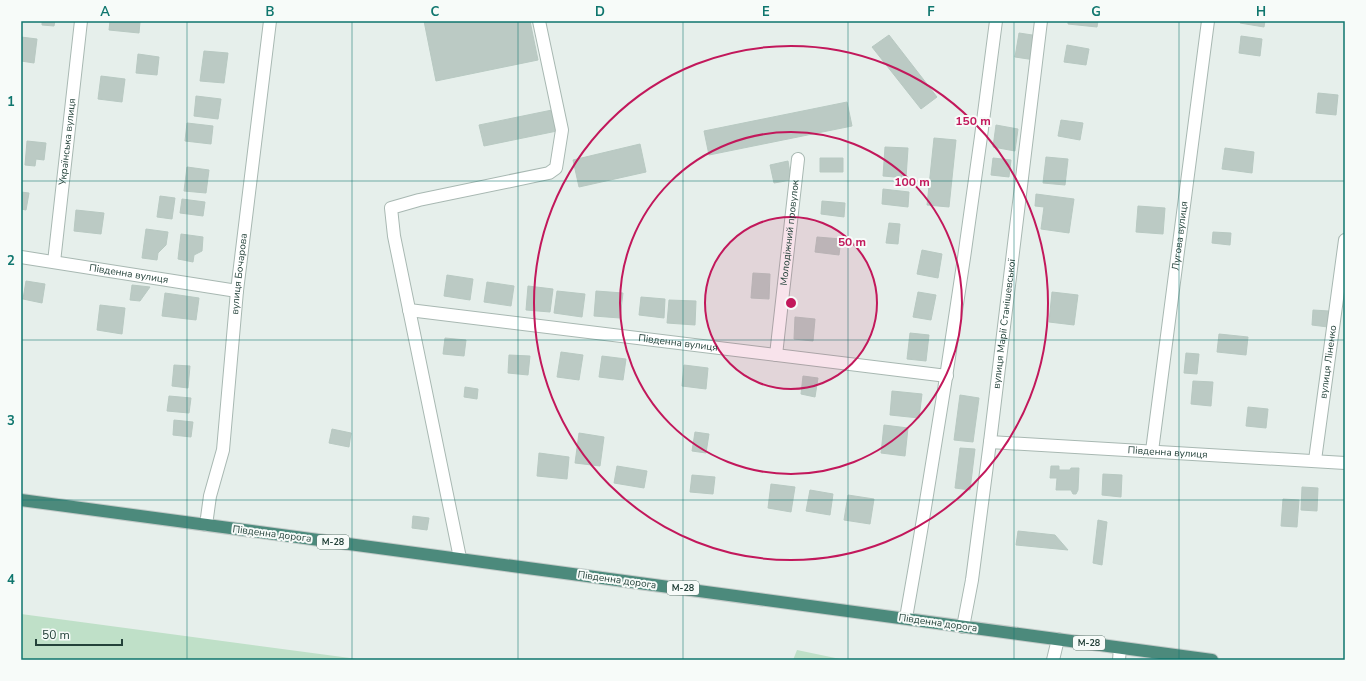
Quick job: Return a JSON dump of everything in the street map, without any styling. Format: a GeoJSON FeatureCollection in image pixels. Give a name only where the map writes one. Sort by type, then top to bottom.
{"type":"FeatureCollection","features":[{"type":"Feature","properties":{"kind":"highway","name":"Південна дорога"},"geometry":{"type":"LineString","coordinates":[[21,500],[1212,660]]}},
{"type":"Feature","properties":{"kind":"street","name":"Українська вулиця"},"geometry":{"type":"LineString","coordinates":[[54,262],[80,21]]}},
{"type":"Feature","properties":{"kind":"street","name":"вулиця Бочарова"},"geometry":{"type":"LineString","coordinates":[[206,525],[210,496],[223,450],[237,291],[270,21]]}},
{"type":"Feature","properties":{"kind":"street"},"geometry":{"type":"LineString","coordinates":[[460,558],[394,236],[391,208],[419,200],[549,173],[556,168],[562,130],[539,21]]}},
{"type":"Feature","properties":{"kind":"street"},"geometry":{"type":"LineString","coordinates":[[906,618],[947,376],[984,121],[996,21]]}},
{"type":"Feature","properties":{"kind":"street","name":"вулиця Марії Станішевської"},"geometry":{"type":"LineString","coordinates":[[964,627],[972,580],[990,442],[1042,21]]}},
{"type":"Feature","properties":{"kind":"street","name":"Лугова вулиця"},"geometry":{"type":"LineString","coordinates":[[1152,451],[1208,21]]}},
{"type":"Feature","properties":{"kind":"street","name":"Молодіжний провулок"},"geometry":{"type":"LineString","coordinates":[[776,355],[798,159]]}},
{"type":"Feature","properties":{"kind":"street","name":"вулиця Ліненко"},"geometry":{"type":"LineString","coordinates":[[1315,460],[1345,240]]}},
{"type":"Feature","properties":{"kind":"street","name":"Південна вулиця"},"geometry":{"type":"LineString","coordinates":[[21,257],[237,291]]}},
{"type":"Feature","properties":{"kind":"street","name":"Південна вулиця"},"geometry":{"type":"LineString","coordinates":[[409,310],[947,376]]}},
{"type":"Feature","properties":{"kind":"street","name":"Південна вулиця"},"geometry":{"type":"LineString","coordinates":[[990,442],[1315,460],[1345,463]]}},
{"type":"Feature","properties":{"kind":"street"},"geometry":{"type":"LineString","coordinates":[[1053,660],[1058,639]]}},
{"type":"Feature","properties":{"kind":"street"},"geometry":{"type":"LineString","coordinates":[[1119,660],[1120,648]]}},
{"type":"Feature","properties":{"kind":"green space"},"geometry":{"type":"Polygon","coordinates":[[[21,614],[365,660],[21,660],[21,614]]]}},
{"type":"Feature","properties":{"kind":"green space"},"geometry":{"type":"Polygon","coordinates":[[[797,650],[845,660],[793,660],[797,650]]]}},
{"type":"Feature","properties":{"kind":"building"},"geometry":{"type":"Polygon","coordinates":[[[42,21],[55,21],[54,26],[42,25],[42,21]]]}},
{"type":"Feature","properties":{"kind":"building"},"geometry":{"type":"Polygon","coordinates":[[[110,21],[140,22],[139,33],[109,30],[110,21]]]}},
{"type":"Feature","properties":{"kind":"building"},"geometry":{"type":"Polygon","coordinates":[[[424,21],[530,21],[538,60],[436,81],[424,21]]]}},
{"type":"Feature","properties":{"kind":"building"},"geometry":{"type":"Polygon","coordinates":[[[1068,21],[1098,21],[1097,27],[1068,24],[1068,21]]]}},
{"type":"Feature","properties":{"kind":"building"},"geometry":{"type":"Polygon","coordinates":[[[1241,21],[1265,21],[1264,27],[1240,23],[1241,21]]]}},
{"type":"Feature","properties":{"kind":"building"},"geometry":{"type":"Polygon","coordinates":[[[1019,33],[1039,36],[1035,60],[1015,57],[1019,33]]]}},
{"type":"Feature","properties":{"kind":"building"},"geometry":{"type":"Polygon","coordinates":[[[889,35],[937,97],[921,109],[872,47],[889,35]]]}},
{"type":"Feature","properties":{"kind":"building"},"geometry":{"type":"Polygon","coordinates":[[[1241,36],[1262,39],[1260,56],[1239,53],[1241,36]]]}},
{"type":"Feature","properties":{"kind":"building"},"geometry":{"type":"Polygon","coordinates":[[[21,37],[37,39],[34,63],[21,61],[21,37]]]}},
{"type":"Feature","properties":{"kind":"building"},"geometry":{"type":"Polygon","coordinates":[[[1067,45],[1089,49],[1086,65],[1064,62],[1067,45]]]}},
{"type":"Feature","properties":{"kind":"building"},"geometry":{"type":"Polygon","coordinates":[[[204,51],[228,53],[224,83],[200,81],[204,51]]]}},
{"type":"Feature","properties":{"kind":"building"},"geometry":{"type":"Polygon","coordinates":[[[138,54],[159,57],[157,75],[136,73],[138,54]]]}},
{"type":"Feature","properties":{"kind":"building"},"geometry":{"type":"Polygon","coordinates":[[[101,76],[125,79],[122,102],[98,99],[101,76]]]}},
{"type":"Feature","properties":{"kind":"building"},"geometry":{"type":"Polygon","coordinates":[[[1318,93],[1338,95],[1336,115],[1316,113],[1318,93]]]}},
{"type":"Feature","properties":{"kind":"building"},"geometry":{"type":"Polygon","coordinates":[[[196,96],[221,99],[218,119],[194,116],[196,96]]]}},
{"type":"Feature","properties":{"kind":"building"},"geometry":{"type":"Polygon","coordinates":[[[847,102],[852,126],[709,155],[704,131],[847,102]]]}},
{"type":"Feature","properties":{"kind":"building"},"geometry":{"type":"Polygon","coordinates":[[[552,110],[557,131],[484,146],[479,125],[552,110]]]}},
{"type":"Feature","properties":{"kind":"building"},"geometry":{"type":"Polygon","coordinates":[[[1061,120],[1083,123],[1080,140],[1058,136],[1061,120]]]}},
{"type":"Feature","properties":{"kind":"building"},"geometry":{"type":"Polygon","coordinates":[[[187,123],[213,126],[211,144],[185,141],[187,123]]]}},
{"type":"Feature","properties":{"kind":"building"},"geometry":{"type":"Polygon","coordinates":[[[996,125],[1018,129],[1015,151],[993,147],[996,125]]]}},
{"type":"Feature","properties":{"kind":"building"},"geometry":{"type":"Polygon","coordinates":[[[934,138],[956,140],[949,207],[927,205],[934,138]]]}},
{"type":"Feature","properties":{"kind":"building"},"geometry":{"type":"Polygon","coordinates":[[[27,141],[46,143],[44,160],[36,159],[35,166],[25,165],[27,141]]]}},
{"type":"Feature","properties":{"kind":"building"},"geometry":{"type":"Polygon","coordinates":[[[640,144],[646,172],[579,187],[573,160],[640,144]]]}},
{"type":"Feature","properties":{"kind":"building"},"geometry":{"type":"Polygon","coordinates":[[[885,147],[908,148],[906,178],[883,176],[885,147]]]}},
{"type":"Feature","properties":{"kind":"building"},"geometry":{"type":"Polygon","coordinates":[[[1225,148],[1254,152],[1252,173],[1222,169],[1225,148]]]}},
{"type":"Feature","properties":{"kind":"building"},"geometry":{"type":"Polygon","coordinates":[[[1046,157],[1068,159],[1065,185],[1043,183],[1046,157]]]}},
{"type":"Feature","properties":{"kind":"building"},"geometry":{"type":"Polygon","coordinates":[[[820,158],[843,158],[843,172],[820,172],[820,158]]]}},
{"type":"Feature","properties":{"kind":"building"},"geometry":{"type":"Polygon","coordinates":[[[993,158],[1011,160],[1009,177],[991,175],[993,158]]]}},
{"type":"Feature","properties":{"kind":"building"},"geometry":{"type":"Polygon","coordinates":[[[788,161],[791,180],[774,183],[770,165],[788,161]]]}},
{"type":"Feature","properties":{"kind":"building"},"geometry":{"type":"Polygon","coordinates":[[[187,167],[209,170],[206,193],[184,191],[187,167]]]}},
{"type":"Feature","properties":{"kind":"building"},"geometry":{"type":"Polygon","coordinates":[[[883,189],[909,192],[908,207],[882,204],[883,189]]]}},
{"type":"Feature","properties":{"kind":"building"},"geometry":{"type":"Polygon","coordinates":[[[21,192],[29,193],[26,210],[21,209],[21,192]]]}},
{"type":"Feature","properties":{"kind":"building"},"geometry":{"type":"Polygon","coordinates":[[[1036,194],[1074,199],[1069,233],[1041,229],[1044,207],[1035,206],[1036,194]]]}},
{"type":"Feature","properties":{"kind":"building"},"geometry":{"type":"Polygon","coordinates":[[[160,196],[175,198],[172,219],[157,217],[160,196]]]}},
{"type":"Feature","properties":{"kind":"building"},"geometry":{"type":"Polygon","coordinates":[[[182,199],[205,202],[203,216],[180,213],[182,199]]]}},
{"type":"Feature","properties":{"kind":"building"},"geometry":{"type":"Polygon","coordinates":[[[822,201],[845,203],[844,217],[821,214],[822,201]]]}},
{"type":"Feature","properties":{"kind":"building"},"geometry":{"type":"Polygon","coordinates":[[[1138,206],[1165,208],[1163,234],[1136,232],[1138,206]]]}},
{"type":"Feature","properties":{"kind":"building"},"geometry":{"type":"Polygon","coordinates":[[[76,210],[104,213],[101,234],[74,231],[76,210]]]}},
{"type":"Feature","properties":{"kind":"building"},"geometry":{"type":"Polygon","coordinates":[[[889,223],[900,224],[898,244],[886,243],[889,223]]]}},
{"type":"Feature","properties":{"kind":"building"},"geometry":{"type":"Polygon","coordinates":[[[146,229],[168,232],[166,245],[158,253],[157,260],[142,258],[146,229]]]}},
{"type":"Feature","properties":{"kind":"building"},"geometry":{"type":"Polygon","coordinates":[[[1213,232],[1231,233],[1230,245],[1212,243],[1213,232]]]}},
{"type":"Feature","properties":{"kind":"building"},"geometry":{"type":"Polygon","coordinates":[[[181,234],[203,237],[202,251],[194,255],[193,262],[178,259],[181,234]]]}},
{"type":"Feature","properties":{"kind":"building"},"geometry":{"type":"Polygon","coordinates":[[[817,237],[841,239],[839,255],[815,252],[817,237]]]}},
{"type":"Feature","properties":{"kind":"building"},"geometry":{"type":"Polygon","coordinates":[[[922,250],[942,254],[938,278],[917,274],[922,250]]]}},
{"type":"Feature","properties":{"kind":"building"},"geometry":{"type":"Polygon","coordinates":[[[753,273],[770,274],[769,299],[751,298],[753,273]]]}},
{"type":"Feature","properties":{"kind":"building"},"geometry":{"type":"Polygon","coordinates":[[[447,275],[473,279],[470,300],[444,296],[447,275]]]}},
{"type":"Feature","properties":{"kind":"building"},"geometry":{"type":"Polygon","coordinates":[[[26,281],[45,284],[42,303],[23,299],[26,281]]]}},
{"type":"Feature","properties":{"kind":"building"},"geometry":{"type":"Polygon","coordinates":[[[487,282],[514,286],[511,306],[484,302],[487,282]]]}},
{"type":"Feature","properties":{"kind":"building"},"geometry":{"type":"Polygon","coordinates":[[[132,285],[150,287],[140,301],[130,300],[132,285]]]}},
{"type":"Feature","properties":{"kind":"building"},"geometry":{"type":"Polygon","coordinates":[[[528,286],[553,289],[550,312],[526,310],[528,286]]]}},
{"type":"Feature","properties":{"kind":"building"},"geometry":{"type":"Polygon","coordinates":[[[557,291],[585,294],[582,317],[554,313],[557,291]]]}},
{"type":"Feature","properties":{"kind":"building"},"geometry":{"type":"Polygon","coordinates":[[[596,291],[623,293],[620,318],[594,316],[596,291]]]}},
{"type":"Feature","properties":{"kind":"building"},"geometry":{"type":"Polygon","coordinates":[[[918,292],[936,295],[931,320],[913,317],[918,292]]]}},
{"type":"Feature","properties":{"kind":"building"},"geometry":{"type":"Polygon","coordinates":[[[1052,292],[1078,295],[1074,325],[1049,322],[1052,292]]]}},
{"type":"Feature","properties":{"kind":"building"},"geometry":{"type":"Polygon","coordinates":[[[165,293],[199,298],[196,320],[162,316],[165,293]]]}},
{"type":"Feature","properties":{"kind":"building"},"geometry":{"type":"Polygon","coordinates":[[[641,297],[665,299],[664,318],[639,315],[641,297]]]}},
{"type":"Feature","properties":{"kind":"building"},"geometry":{"type":"Polygon","coordinates":[[[669,300],[696,301],[695,325],[667,323],[669,300]]]}},
{"type":"Feature","properties":{"kind":"building"},"geometry":{"type":"Polygon","coordinates":[[[100,305],[125,308],[122,334],[97,330],[100,305]]]}},
{"type":"Feature","properties":{"kind":"building"},"geometry":{"type":"Polygon","coordinates":[[[1313,310],[1329,311],[1328,327],[1312,325],[1313,310]]]}},
{"type":"Feature","properties":{"kind":"building"},"geometry":{"type":"Polygon","coordinates":[[[795,317],[815,319],[813,341],[794,339],[795,317]]]}},
{"type":"Feature","properties":{"kind":"building"},"geometry":{"type":"Polygon","coordinates":[[[910,333],[929,335],[926,361],[907,359],[910,333]]]}},
{"type":"Feature","properties":{"kind":"building"},"geometry":{"type":"Polygon","coordinates":[[[1219,334],[1248,337],[1246,355],[1217,352],[1219,334]]]}},
{"type":"Feature","properties":{"kind":"building"},"geometry":{"type":"Polygon","coordinates":[[[445,338],[466,340],[464,356],[443,354],[445,338]]]}},
{"type":"Feature","properties":{"kind":"building"},"geometry":{"type":"Polygon","coordinates":[[[561,352],[583,355],[579,380],[557,377],[561,352]]]}},
{"type":"Feature","properties":{"kind":"building"},"geometry":{"type":"Polygon","coordinates":[[[1186,353],[1199,354],[1197,374],[1184,373],[1186,353]]]}},
{"type":"Feature","properties":{"kind":"building"},"geometry":{"type":"Polygon","coordinates":[[[509,355],[530,356],[528,375],[508,373],[509,355]]]}},
{"type":"Feature","properties":{"kind":"building"},"geometry":{"type":"Polygon","coordinates":[[[602,356],[626,359],[623,380],[599,377],[602,356]]]}},
{"type":"Feature","properties":{"kind":"building"},"geometry":{"type":"Polygon","coordinates":[[[174,365],[190,366],[188,388],[172,386],[174,365]]]}},
{"type":"Feature","properties":{"kind":"building"},"geometry":{"type":"Polygon","coordinates":[[[684,365],[708,368],[706,389],[682,386],[684,365]]]}},
{"type":"Feature","properties":{"kind":"building"},"geometry":{"type":"Polygon","coordinates":[[[803,376],[818,378],[815,397],[801,394],[803,376]]]}},
{"type":"Feature","properties":{"kind":"building"},"geometry":{"type":"Polygon","coordinates":[[[1193,381],[1213,382],[1211,406],[1191,404],[1193,381]]]}},
{"type":"Feature","properties":{"kind":"building"},"geometry":{"type":"Polygon","coordinates":[[[465,387],[478,389],[477,399],[464,397],[465,387]]]}},
{"type":"Feature","properties":{"kind":"building"},"geometry":{"type":"Polygon","coordinates":[[[892,391],[922,394],[919,418],[890,415],[892,391]]]}},
{"type":"Feature","properties":{"kind":"building"},"geometry":{"type":"Polygon","coordinates":[[[960,395],[979,398],[973,442],[954,440],[960,395]]]}},
{"type":"Feature","properties":{"kind":"building"},"geometry":{"type":"Polygon","coordinates":[[[169,396],[191,398],[189,413],[167,411],[169,396]]]}},
{"type":"Feature","properties":{"kind":"building"},"geometry":{"type":"Polygon","coordinates":[[[1248,407],[1268,409],[1266,428],[1246,426],[1248,407]]]}},
{"type":"Feature","properties":{"kind":"building"},"geometry":{"type":"Polygon","coordinates":[[[174,420],[193,422],[191,437],[173,435],[174,420]]]}},
{"type":"Feature","properties":{"kind":"building"},"geometry":{"type":"Polygon","coordinates":[[[884,425],[908,428],[905,456],[881,453],[884,425]]]}},
{"type":"Feature","properties":{"kind":"building"},"geometry":{"type":"Polygon","coordinates":[[[332,429],[351,433],[349,447],[329,443],[332,429]]]}},
{"type":"Feature","properties":{"kind":"building"},"geometry":{"type":"Polygon","coordinates":[[[695,432],[709,434],[706,453],[692,451],[695,432]]]}},
{"type":"Feature","properties":{"kind":"building"},"geometry":{"type":"Polygon","coordinates":[[[579,433],[604,437],[600,466],[575,463],[579,433]]]}},
{"type":"Feature","properties":{"kind":"building"},"geometry":{"type":"Polygon","coordinates":[[[960,448],[975,449],[970,490],[955,488],[960,448]]]}},
{"type":"Feature","properties":{"kind":"building"},"geometry":{"type":"Polygon","coordinates":[[[539,453],[569,457],[567,479],[537,476],[539,453]]]}},
{"type":"Feature","properties":{"kind":"building"},"geometry":{"type":"Polygon","coordinates":[[[617,466],[647,471],[644,488],[614,483],[617,466]]]}},
{"type":"Feature","properties":{"kind":"building"},"geometry":{"type":"Polygon","coordinates":[[[1051,466],[1059,466],[1059,470],[1079,468],[1078,490],[1076,494],[1073,494],[1071,490],[1056,490],[1057,478],[1050,478],[1051,466]]]}},
{"type":"Feature","properties":{"kind":"building"},"geometry":{"type":"Polygon","coordinates":[[[1103,474],[1122,475],[1121,497],[1102,495],[1103,474]]]}},
{"type":"Feature","properties":{"kind":"building"},"geometry":{"type":"Polygon","coordinates":[[[692,475],[715,477],[713,494],[690,492],[692,475]]]}},
{"type":"Feature","properties":{"kind":"building"},"geometry":{"type":"Polygon","coordinates":[[[771,484],[795,487],[791,512],[768,508],[771,484]]]}},
{"type":"Feature","properties":{"kind":"building"},"geometry":{"type":"Polygon","coordinates":[[[1302,487],[1318,488],[1317,511],[1301,510],[1302,487]]]}},
{"type":"Feature","properties":{"kind":"building"},"geometry":{"type":"Polygon","coordinates":[[[810,490],[833,494],[830,515],[806,511],[810,490]]]}},
{"type":"Feature","properties":{"kind":"building"},"geometry":{"type":"Polygon","coordinates":[[[848,495],[874,499],[870,524],[844,520],[848,495]]]}},
{"type":"Feature","properties":{"kind":"building"},"geometry":{"type":"Polygon","coordinates":[[[1283,499],[1299,500],[1297,527],[1281,526],[1283,499]]]}},
{"type":"Feature","properties":{"kind":"building"},"geometry":{"type":"Polygon","coordinates":[[[413,516],[429,518],[427,530],[412,528],[413,516]]]}},
{"type":"Feature","properties":{"kind":"building"},"geometry":{"type":"Polygon","coordinates":[[[1098,520],[1107,522],[1102,565],[1093,563],[1098,520]]]}},
{"type":"Feature","properties":{"kind":"building"},"geometry":{"type":"Polygon","coordinates":[[[1018,531],[1055,535],[1068,550],[1016,545],[1018,531]]]}}]}
